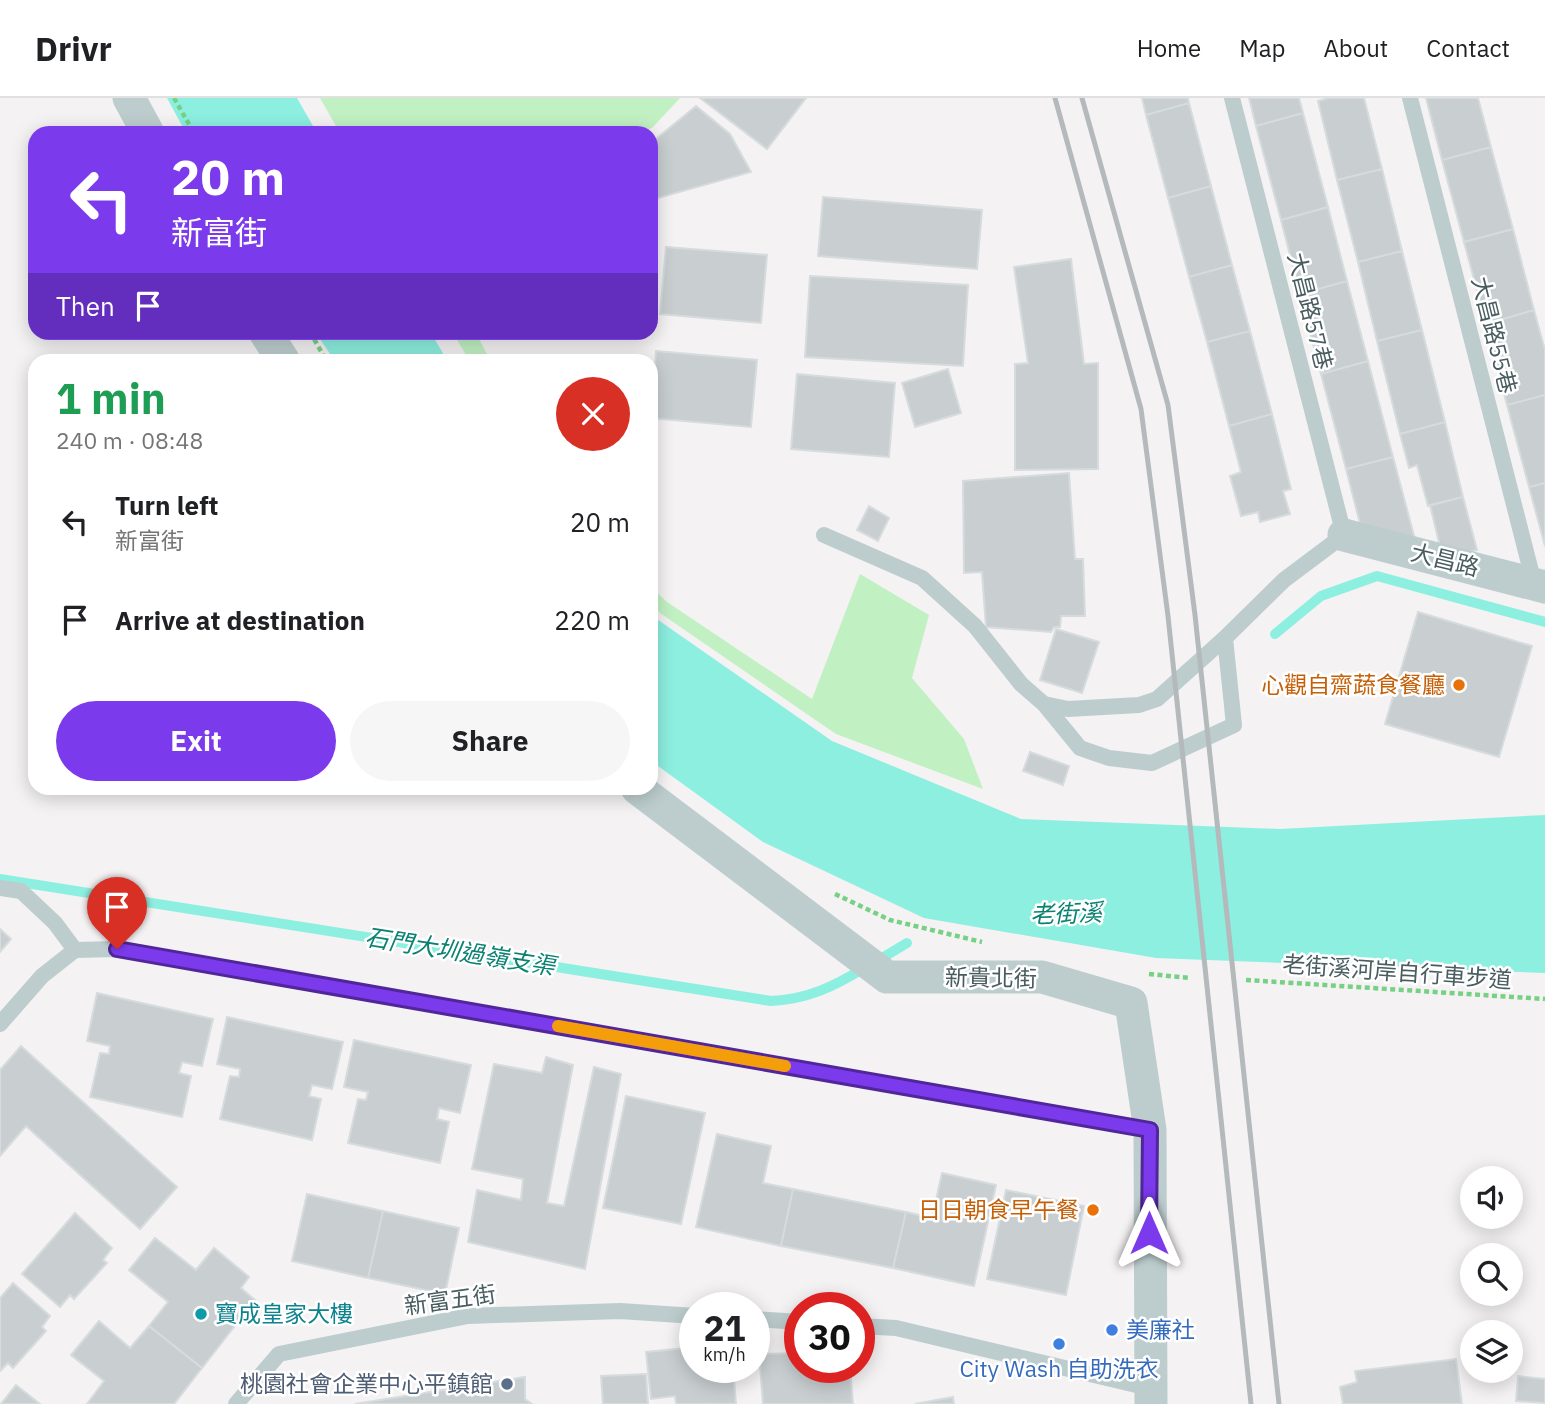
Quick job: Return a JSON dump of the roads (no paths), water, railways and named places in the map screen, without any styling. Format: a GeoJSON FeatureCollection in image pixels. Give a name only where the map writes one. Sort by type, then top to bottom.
{"type":"FeatureCollection","features":[{"type":"Feature","properties":{"kind":"street"},"geometry":{"type":"LineString","coordinates":[[130,98],[144,126]]}},
{"type":"Feature","properties":{"kind":"street","name":"大昌路"},"geometry":{"type":"LineString","coordinates":[[1344,535],[1539,585]]}},
{"type":"Feature","properties":{"kind":"street","name":"新貴北街"},"geometry":{"type":"LineString","coordinates":[[646,795],[887,977],[1042,977],[1131,1003],[1150,1130]]}},
{"type":"Feature","properties":{"kind":"street"},"geometry":{"type":"LineString","coordinates":[[1150,1130],[1150,1396]]}},
{"type":"Feature","properties":{"kind":"lane","name":"大昌路57巷"},"geometry":{"type":"LineString","coordinates":[[1233,98],[1344,535]]}},
{"type":"Feature","properties":{"kind":"lane","name":"大昌路55巷"},"geometry":{"type":"LineString","coordinates":[[1410,98],[1539,585]]}},
{"type":"Feature","properties":{"kind":"lane"},"geometry":{"type":"LineString","coordinates":[[824,535],[922,579],[975,626],[1021,684],[1044,704],[1080,748],[1109,758],[1152,763],[1234,726],[1225,638]]}},
{"type":"Feature","properties":{"kind":"lane"},"geometry":{"type":"LineString","coordinates":[[1044,704],[1068,709],[1139,705],[1157,699],[1284,580],[1344,535]]}},
{"type":"Feature","properties":{"kind":"lane"},"geometry":{"type":"LineString","coordinates":[[0,888],[21,891],[55,923],[75,950]]}},
{"type":"Feature","properties":{"kind":"lane"},"geometry":{"type":"LineString","coordinates":[[0,1024],[42,976],[75,950],[131,951],[1150,1130]]}},
{"type":"Feature","properties":{"kind":"lane","name":"新富五街"},"geometry":{"type":"LineString","coordinates":[[236,1404],[279,1354],[468,1317],[620,1311],[679,1315]]}},
{"type":"Feature","properties":{"kind":"lane"},"geometry":{"type":"LineString","coordinates":[[875,1327],[896,1328],[1150,1396]]}},
{"type":"Feature","properties":{"kind":"water"},"geometry":{"type":"Polygon","coordinates":[[[167,98],[297,98],[313,126],[182,126],[167,98]]]}},
{"type":"Feature","properties":{"kind":"water"},"geometry":{"type":"Polygon","coordinates":[[[321,340],[435,340],[443,354],[330,354],[321,340]]]}},
{"type":"Feature","properties":{"kind":"water","name":"老街溪"},"geometry":{"type":"Polygon","coordinates":[[[658,620],[832,741],[1021,819],[1280,829],[1545,815],[1545,973],[1156,958],[924,918],[763,842],[658,766],[658,620]]]}},
{"type":"Feature","properties":{"kind":"waterway","name":"石門大圳過嶺支渠"},"geometry":{"type":"LineString","coordinates":[[1275,634],[1321,596],[1377,576],[1545,622]]}},
{"type":"Feature","properties":{"kind":"waterway","name":"石門大圳過嶺支渠"},"geometry":{"type":"LineString","coordinates":[[0,879],[771,1001],[797,998],[820,991],[864,968]]}},
{"type":"Feature","properties":{"kind":"waterway","name":"石門大圳過嶺支渠"},"geometry":{"type":"LineString","coordinates":[[877,961],[907,943]]}},
{"type":"Feature","properties":{"kind":"railway"},"geometry":{"type":"LineString","coordinates":[[1055,98],[1141,409],[1168,616],[1251,1404]]}},
{"type":"Feature","properties":{"kind":"railway"},"geometry":{"type":"LineString","coordinates":[[1082,98],[1168,405],[1195,615],[1279,1404]]}},
{"type":"Feature","properties":{"kind":"place","name":"心觀自齋蔬食餐廳"},"geometry":{"type":"Point","coordinates":[1459,685]}},
{"type":"Feature","properties":{"kind":"place","name":"日日朝食早午餐"},"geometry":{"type":"Point","coordinates":[1093,1210]}},
{"type":"Feature","properties":{"kind":"place","name":"寶成皇家大樓"},"geometry":{"type":"Point","coordinates":[201,1314]}},
{"type":"Feature","properties":{"kind":"place","name":"美廉社"},"geometry":{"type":"Point","coordinates":[1112,1330]}},
{"type":"Feature","properties":{"kind":"place","name":"City Wash 自助洗衣"},"geometry":{"type":"Point","coordinates":[1059,1344]}},
{"type":"Feature","properties":{"kind":"place","name":"桃園社會企業中心平鎮館"},"geometry":{"type":"Point","coordinates":[507,1384]}}]}
